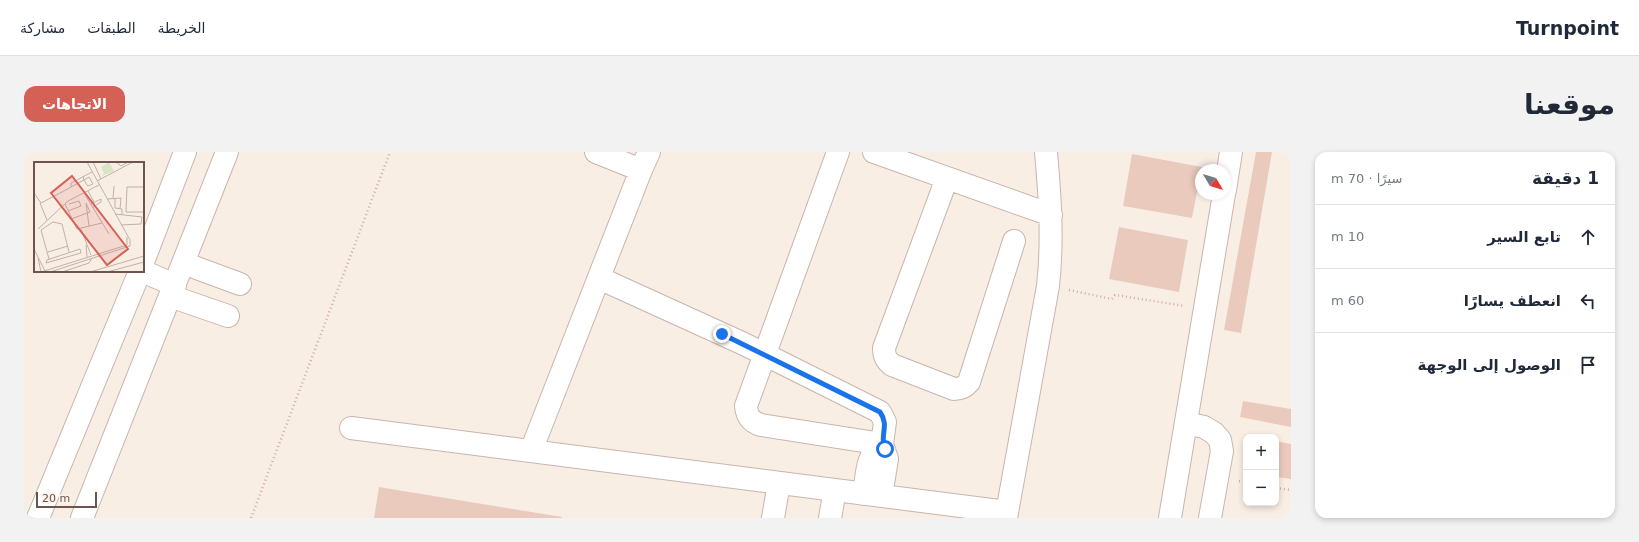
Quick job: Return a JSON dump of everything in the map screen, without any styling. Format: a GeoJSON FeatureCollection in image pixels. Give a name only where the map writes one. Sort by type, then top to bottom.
{"type":"FeatureCollection","features":[{"type":"Feature","properties":{"kind":"lane"},"geometry":{"type":"LineString","coordinates":[[144,259],[185,152]]}},
{"type":"Feature","properties":{"kind":"lane"},"geometry":{"type":"LineString","coordinates":[[82,518],[227,152]]}},
{"type":"Feature","properties":{"kind":"lane"},"geometry":{"type":"LineString","coordinates":[[531,451],[645,161],[596,152]]}},
{"type":"Feature","properties":{"kind":"lane"},"geometry":{"type":"LineString","coordinates":[[838,152],[746,406],[746,413],[755,423],[882,444]]}},
{"type":"Feature","properties":{"kind":"lane"},"geometry":{"type":"LineString","coordinates":[[874,152],[1051,215]]}},
{"type":"Feature","properties":{"kind":"lane"},"geometry":{"type":"LineString","coordinates":[[351,428],[873,495],[1007,515],[1048,286],[1051,215],[1046,152]]}},
{"type":"Feature","properties":{"kind":"lane"},"geometry":{"type":"LineString","coordinates":[[1230,164],[1232,152]]}},
{"type":"Feature","properties":{"kind":"lane"},"geometry":{"type":"LineString","coordinates":[[947,178],[884,348],[884,355],[887,361],[954,389],[960,389],[966,386],[969,382],[1014,241]]}},
{"type":"Feature","properties":{"kind":"lane"},"geometry":{"type":"LineString","coordinates":[[1170,518],[1223,200]]}},
{"type":"Feature","properties":{"kind":"lane"},"geometry":{"type":"LineString","coordinates":[[183,263],[240,284]]}},
{"type":"Feature","properties":{"kind":"lane"},"geometry":{"type":"LineString","coordinates":[[38,518],[141,272]]}},
{"type":"Feature","properties":{"kind":"lane"},"geometry":{"type":"LineString","coordinates":[[143,272],[172,291],[228,316]]}},
{"type":"Feature","properties":{"kind":"lane"},"geometry":{"type":"LineString","coordinates":[[599,278],[765,354],[880,412],[885,422],[882,444],[870,457],[873,495]]}},
{"type":"Feature","properties":{"kind":"lane"},"geometry":{"type":"LineString","coordinates":[[1186,423],[1204,427],[1214,432],[1220,440],[1222,451],[1210,518]]}},
{"type":"Feature","properties":{"kind":"lane"},"geometry":{"type":"LineString","coordinates":[[773,518],[779,483]]}},
{"type":"Feature","properties":{"kind":"lane"},"geometry":{"type":"LineString","coordinates":[[830,518],[835,490]]}},
{"type":"Feature","properties":{"kind":"path"},"geometry":{"type":"LineString","coordinates":[[251,518],[390,152]]}},
{"type":"Feature","properties":{"kind":"path"},"geometry":{"type":"LineString","coordinates":[[1048,286],[1112,299],[1115,295],[1205,309]]}},
{"type":"Feature","properties":{"kind":"path"},"geometry":{"type":"LineString","coordinates":[[1279,488],[1291,490]]}},
{"type":"Feature","properties":{"kind":"building"},"geometry":{"type":"Polygon","coordinates":[[[1256,152],[1272,152],[1241,333],[1224,330],[1256,152]]]}},
{"type":"Feature","properties":{"kind":"building"},"geometry":{"type":"Polygon","coordinates":[[[1132,154],[1195,166],[1196,200],[1192,218],[1123,206],[1132,154]]]}},
{"type":"Feature","properties":{"kind":"building"},"geometry":{"type":"Polygon","coordinates":[[[1119,227],[1188,240],[1179,292],[1109,279],[1119,227]]]}},
{"type":"Feature","properties":{"kind":"building"},"geometry":{"type":"Polygon","coordinates":[[[1243,401],[1291,409],[1291,427],[1240,417],[1243,401]]]}},
{"type":"Feature","properties":{"kind":"building"},"geometry":{"type":"Polygon","coordinates":[[[1279,442],[1291,444],[1291,479],[1279,477],[1279,442]]]}},
{"type":"Feature","properties":{"kind":"building"},"geometry":{"type":"Polygon","coordinates":[[[379,487],[562,517],[562,518],[374,518],[379,487]]]}},
{"type":"Feature","properties":{"kind":"route"},"geometry":{"type":"LineString","coordinates":[[722,334],[880,412],[884,417],[885,422],[882,444],[885,449]]}}]}
